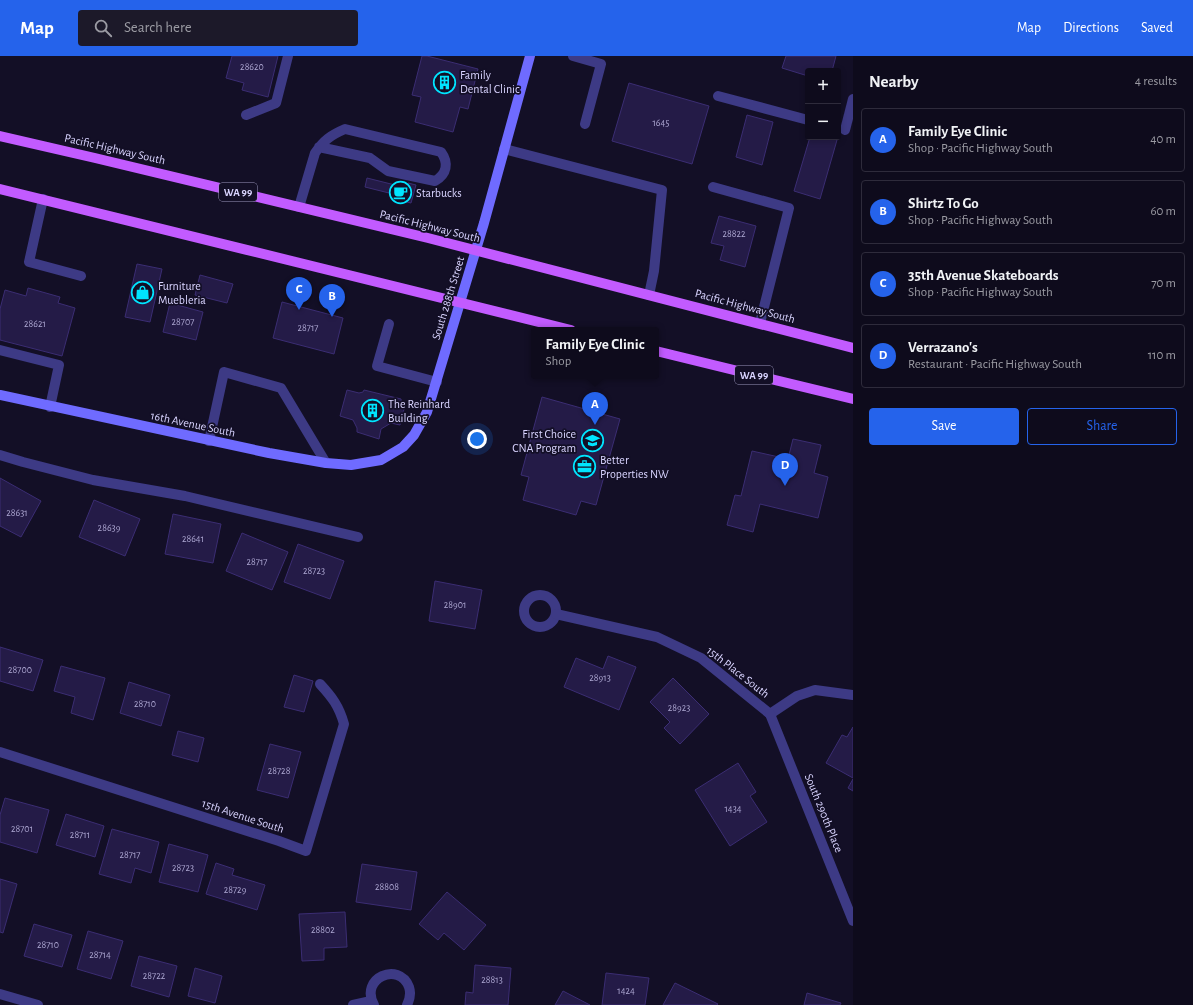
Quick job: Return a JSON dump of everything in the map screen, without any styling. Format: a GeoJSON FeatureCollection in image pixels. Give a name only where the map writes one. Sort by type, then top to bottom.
{"type":"FeatureCollection","features":[{"type":"Feature","properties":{"kind":"main road","name":"Pacific Highway South"},"geometry":{"type":"LineString","coordinates":[[0,136],[103,159],[476,250],[853,348]]}},
{"type":"Feature","properties":{"kind":"main road"},"geometry":{"type":"LineString","coordinates":[[0,189],[559,327]]}},
{"type":"Feature","properties":{"kind":"main road","name":"WA 99"},"geometry":{"type":"LineString","coordinates":[[659,352],[853,399]]}},
{"type":"Feature","properties":{"kind":"street"},"geometry":{"type":"LineString","coordinates":[[246,115],[276,103],[288,56]]}},
{"type":"Feature","properties":{"kind":"street","name":"South 288th Street"},"geometry":{"type":"LineString","coordinates":[[382,460],[403,447],[414,436],[427,412],[476,250],[530,56]]}},
{"type":"Feature","properties":{"kind":"street"},"geometry":{"type":"LineString","coordinates":[[573,56],[601,64],[584,124]]}},
{"type":"Feature","properties":{"kind":"street"},"geometry":{"type":"LineString","coordinates":[[718,96],[805,119]]}},
{"type":"Feature","properties":{"kind":"street"},"geometry":{"type":"LineString","coordinates":[[845,130],[853,99]]}},
{"type":"Feature","properties":{"kind":"street"},"geometry":{"type":"LineString","coordinates":[[299,207],[315,153],[319,147],[330,135],[345,129],[441,152],[446,162],[446,168],[444,174],[435,181],[388,171],[370,158],[319,147]]}},
{"type":"Feature","properties":{"kind":"street"},"geometry":{"type":"LineString","coordinates":[[504,149],[662,190],[654,271],[649,295]]}},
{"type":"Feature","properties":{"kind":"street"},"geometry":{"type":"LineString","coordinates":[[713,188],[789,208],[760,323]]}},
{"type":"Feature","properties":{"kind":"street"},"geometry":{"type":"LineString","coordinates":[[43,199],[29,262],[82,276]]}},
{"type":"Feature","properties":{"kind":"street"},"geometry":{"type":"LineString","coordinates":[[389,324],[377,366],[437,382]]}},
{"type":"Feature","properties":{"kind":"street"},"geometry":{"type":"LineString","coordinates":[[0,350],[59,365],[50,407]]}},
{"type":"Feature","properties":{"kind":"street"},"geometry":{"type":"LineString","coordinates":[[209,441],[224,372],[281,388],[326,463]]}},
{"type":"Feature","properties":{"kind":"street","name":"16th Avenue South"},"geometry":{"type":"LineString","coordinates":[[0,395],[209,441],[326,463],[351,465],[382,460]]}},
{"type":"Feature","properties":{"kind":"street"},"geometry":{"type":"LineString","coordinates":[[0,455],[93,480],[185,496],[358,537]]}},
{"type":"Feature","properties":{"kind":"street","name":"15th Place South"},"geometry":{"type":"LineString","coordinates":[[556,614],[657,637],[701,658],[770,714],[797,696],[815,690],[853,695]]}},
{"type":"Feature","properties":{"kind":"street","name":"15th Avenue South"},"geometry":{"type":"LineString","coordinates":[[0,752],[279,841],[306,851],[344,724],[332,696],[320,684]]}},
{"type":"Feature","properties":{"kind":"street","name":"South 290th Place"},"geometry":{"type":"LineString","coordinates":[[770,714],[853,921]]}},
{"type":"Feature","properties":{"kind":"street"},"geometry":{"type":"LineString","coordinates":[[353,1005],[372,1003],[370,994],[375,981],[385,974],[399,976],[408,984],[410,997],[407,1005]]}},
{"type":"Feature","properties":{"kind":"street"},"geometry":{"type":"LineString","coordinates":[[0,994],[38,1005]]}},
{"type":"Feature","properties":{"kind":"building"},"geometry":{"type":"Polygon","coordinates":[[[232,56],[278,56],[268,97],[242,90],[244,83],[226,78],[232,56]]]}},
{"type":"Feature","properties":{"kind":"building","name":"Family Dental Clinic"},"geometry":{"type":"Polygon","coordinates":[[[422,56],[478,69],[468,109],[460,107],[453,132],[415,122],[421,97],[412,95],[422,56]]]}},
{"type":"Feature","properties":{"kind":"building"},"geometry":{"type":"Polygon","coordinates":[[[786,56],[836,56],[833,68],[805,68],[805,75],[782,68],[786,56]]]}},
{"type":"Feature","properties":{"kind":"building"},"geometry":{"type":"Polygon","coordinates":[[[629,83],[709,106],[692,164],[612,141],[629,83]]]}},
{"type":"Feature","properties":{"kind":"building"},"geometry":{"type":"Polygon","coordinates":[[[747,115],[773,122],[762,165],[736,157],[747,115]]]}},
{"type":"Feature","properties":{"kind":"building"},"geometry":{"type":"Polygon","coordinates":[[[809,140],[837,140],[820,199],[794,191],[809,140]]]}},
{"type":"Feature","properties":{"kind":"building","name":"Starbucks"},"geometry":{"type":"Polygon","coordinates":[[[367,178],[407,188],[408,183],[416,185],[411,203],[403,201],[405,197],[365,187],[367,178]]]}},
{"type":"Feature","properties":{"kind":"building"},"geometry":{"type":"Polygon","coordinates":[[[719,216],[756,226],[745,267],[720,260],[724,246],[711,243],[719,216]]]}},
{"type":"Feature","properties":{"kind":"building","name":"Furniture Muebleria"},"geometry":{"type":"Polygon","coordinates":[[[137,264],[162,269],[150,322],[125,317],[137,264]]]}},
{"type":"Feature","properties":{"kind":"building"},"geometry":{"type":"Polygon","coordinates":[[[200,275],[233,284],[227,303],[195,295],[200,275]]]}},
{"type":"Feature","properties":{"kind":"building"},"geometry":{"type":"Polygon","coordinates":[[[28,288],[60,297],[58,303],[75,308],[62,356],[0,340],[0,309],[5,290],[26,296],[28,288]]]}},
{"type":"Feature","properties":{"kind":"building"},"geometry":{"type":"Polygon","coordinates":[[[282,302],[343,318],[334,354],[273,338],[282,302]]]}},
{"type":"Feature","properties":{"kind":"building"},"geometry":{"type":"Polygon","coordinates":[[[170,303],[203,312],[196,340],[163,332],[170,303]]]}},
{"type":"Feature","properties":{"kind":"building","name":"The Reinhard Building"},"geometry":{"type":"Polygon","coordinates":[[[347,390],[359,393],[363,392],[364,390],[401,399],[402,405],[405,405],[400,425],[391,423],[381,429],[379,439],[357,432],[357,428],[353,420],[340,416],[347,390]]]}},
{"type":"Feature","properties":{"kind":"building"},"geometry":{"type":"Polygon","coordinates":[[[542,397],[620,419],[596,505],[581,501],[576,515],[523,500],[529,477],[521,475],[542,397]]]}},
{"type":"Feature","properties":{"kind":"building"},"geometry":{"type":"Polygon","coordinates":[[[793,439],[821,445],[814,473],[828,477],[818,518],[760,504],[753,532],[727,525],[735,495],[741,496],[752,451],[788,459],[793,439]]]}},
{"type":"Feature","properties":{"kind":"building"},"geometry":{"type":"Polygon","coordinates":[[[0,478],[41,501],[21,537],[0,526],[0,478]]]}},
{"type":"Feature","properties":{"kind":"building"},"geometry":{"type":"Polygon","coordinates":[[[94,500],[140,519],[125,556],[79,537],[94,500]]]}},
{"type":"Feature","properties":{"kind":"building"},"geometry":{"type":"Polygon","coordinates":[[[173,514],[221,524],[213,563],[165,554],[173,514]]]}},
{"type":"Feature","properties":{"kind":"building"},"geometry":{"type":"Polygon","coordinates":[[[242,533],[288,552],[272,590],[226,571],[242,533]]]}},
{"type":"Feature","properties":{"kind":"building"},"geometry":{"type":"Polygon","coordinates":[[[298,544],[344,561],[330,599],[284,582],[298,544]]]}},
{"type":"Feature","properties":{"kind":"building"},"geometry":{"type":"Polygon","coordinates":[[[435,581],[482,590],[475,629],[429,621],[435,581]]]}},
{"type":"Feature","properties":{"kind":"building"},"geometry":{"type":"Polygon","coordinates":[[[0,647],[43,660],[33,691],[0,681],[0,647]]]}},
{"type":"Feature","properties":{"kind":"building"},"geometry":{"type":"Polygon","coordinates":[[[608,656],[636,667],[619,710],[564,687],[576,658],[603,669],[608,656]]]}},
{"type":"Feature","properties":{"kind":"building"},"geometry":{"type":"Polygon","coordinates":[[[61,666],[105,678],[93,720],[71,713],[75,697],[54,691],[61,666]]]}},
{"type":"Feature","properties":{"kind":"building"},"geometry":{"type":"Polygon","coordinates":[[[294,675],[313,681],[304,712],[284,707],[294,675]]]}},
{"type":"Feature","properties":{"kind":"building"},"geometry":{"type":"Polygon","coordinates":[[[673,678],[709,714],[680,744],[664,728],[670,722],[650,702],[673,678]]]}},
{"type":"Feature","properties":{"kind":"building"},"geometry":{"type":"Polygon","coordinates":[[[129,682],[170,695],[161,726],[120,713],[129,682]]]}},
{"type":"Feature","properties":{"kind":"building"},"geometry":{"type":"Polygon","coordinates":[[[853,727],[853,778],[826,763],[842,735],[847,737],[853,727]]]}},
{"type":"Feature","properties":{"kind":"building"},"geometry":{"type":"Polygon","coordinates":[[[178,731],[204,738],[198,762],[172,755],[178,731]]]}},
{"type":"Feature","properties":{"kind":"building"},"geometry":{"type":"Polygon","coordinates":[[[270,744],[301,752],[288,798],[257,790],[270,744]]]}},
{"type":"Feature","properties":{"kind":"building"},"geometry":{"type":"Polygon","coordinates":[[[738,763],[756,792],[750,796],[767,822],[730,846],[695,790],[738,763]]]}},
{"type":"Feature","properties":{"kind":"building"},"geometry":{"type":"Polygon","coordinates":[[[853,779],[853,791],[848,788],[853,779]]]}},
{"type":"Feature","properties":{"kind":"building"},"geometry":{"type":"Polygon","coordinates":[[[5,798],[49,810],[37,853],[0,842],[0,815],[5,798]]]}},
{"type":"Feature","properties":{"kind":"building"},"geometry":{"type":"Polygon","coordinates":[[[66,814],[104,826],[95,857],[56,845],[66,814]]]}},
{"type":"Feature","properties":{"kind":"building"},"geometry":{"type":"Polygon","coordinates":[[[112,829],[159,842],[151,873],[135,868],[131,883],[99,874],[112,829]]]}},
{"type":"Feature","properties":{"kind":"building"},"geometry":{"type":"Polygon","coordinates":[[[169,844],[208,855],[198,892],[159,882],[169,844]]]}},
{"type":"Feature","properties":{"kind":"building"},"geometry":{"type":"Polygon","coordinates":[[[216,863],[234,869],[232,875],[265,885],[257,910],[206,894],[216,863]]]}},
{"type":"Feature","properties":{"kind":"building"},"geometry":{"type":"Polygon","coordinates":[[[362,864],[417,872],[411,910],[356,902],[362,864]]]}},
{"type":"Feature","properties":{"kind":"building"},"geometry":{"type":"Polygon","coordinates":[[[0,879],[17,884],[3,933],[0,932],[0,879]]]}},
{"type":"Feature","properties":{"kind":"building"},"geometry":{"type":"Polygon","coordinates":[[[447,892],[486,925],[464,950],[444,933],[438,940],[419,924],[447,892]]]}},
{"type":"Feature","properties":{"kind":"building"},"geometry":{"type":"Polygon","coordinates":[[[345,912],[347,947],[324,948],[324,960],[302,961],[299,914],[345,912]]]}},
{"type":"Feature","properties":{"kind":"building"},"geometry":{"type":"Polygon","coordinates":[[[34,924],[72,935],[62,967],[24,956],[34,924]]]}},
{"type":"Feature","properties":{"kind":"building"},"geometry":{"type":"Polygon","coordinates":[[[88,931],[123,941],[111,979],[77,969],[88,931]]]}},
{"type":"Feature","properties":{"kind":"building"},"geometry":{"type":"Polygon","coordinates":[[[139,956],[177,966],[169,997],[131,986],[139,956]]]}},
{"type":"Feature","properties":{"kind":"building"},"geometry":{"type":"Polygon","coordinates":[[[475,965],[511,968],[508,1005],[465,1005],[466,992],[473,993],[475,965]]]}},
{"type":"Feature","properties":{"kind":"building"},"geometry":{"type":"Polygon","coordinates":[[[195,968],[222,976],[215,1003],[188,996],[195,968]]]}},
{"type":"Feature","properties":{"kind":"building"},"geometry":{"type":"Polygon","coordinates":[[[606,973],[649,978],[645,1005],[602,1005],[606,973]]]}},
{"type":"Feature","properties":{"kind":"building"},"geometry":{"type":"Polygon","coordinates":[[[675,983],[718,1004],[663,1005],[675,983]]]}},
{"type":"Feature","properties":{"kind":"building"},"geometry":{"type":"Polygon","coordinates":[[[563,991],[590,1005],[555,1005],[563,991]]]}},
{"type":"Feature","properties":{"kind":"building"},"geometry":{"type":"Polygon","coordinates":[[[807,993],[841,1003],[840,1005],[804,1005],[807,993]]]}},
{"type":"Feature","properties":{"kind":"place","name":"Family Dental Clinic"},"geometry":{"type":"Point","coordinates":[445,82]}},
{"type":"Feature","properties":{"kind":"place","name":"Starbucks"},"geometry":{"type":"Point","coordinates":[401,193]}},
{"type":"Feature","properties":{"kind":"place","name":"Furniture Muebleria"},"geometry":{"type":"Point","coordinates":[143,293]}},
{"type":"Feature","properties":{"kind":"place","name":"35th Avenue Skateboards"},"geometry":{"type":"Point","coordinates":[299,310]}},
{"type":"Feature","properties":{"kind":"place","name":"Shirtz To Go"},"geometry":{"type":"Point","coordinates":[332,317]}},
{"type":"Feature","properties":{"kind":"place","name":"The Reinhard Building"},"geometry":{"type":"Point","coordinates":[372,411]}},
{"type":"Feature","properties":{"kind":"place","name":"Family Eye Clinic"},"geometry":{"type":"Point","coordinates":[595,425]}},
{"type":"Feature","properties":{"kind":"place","name":"First Choice CNA Program"},"geometry":{"type":"Point","coordinates":[592,441]}},
{"type":"Feature","properties":{"kind":"place","name":"Better Properties NW"},"geometry":{"type":"Point","coordinates":[585,467]}},
{"type":"Feature","properties":{"kind":"place","name":"Verrazano's"},"geometry":{"type":"Point","coordinates":[785,486]}}]}
